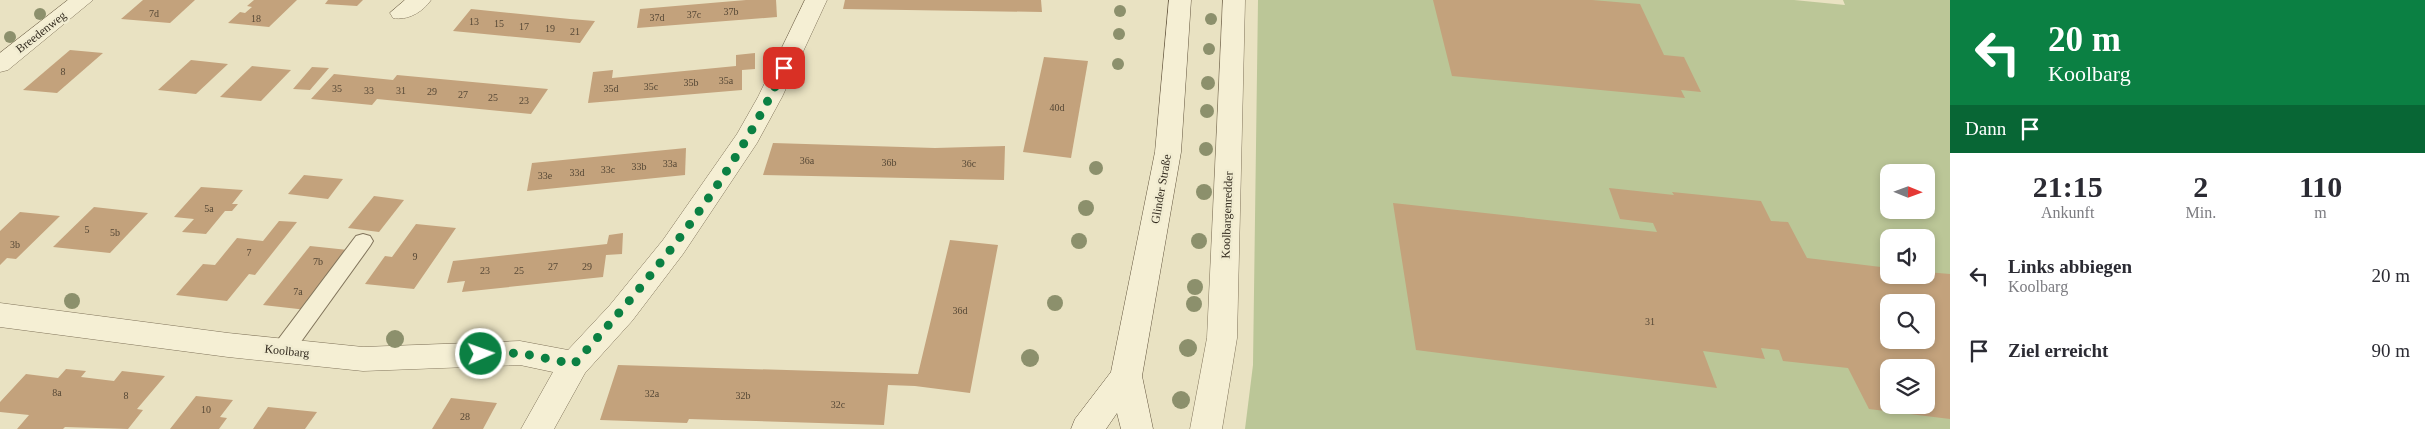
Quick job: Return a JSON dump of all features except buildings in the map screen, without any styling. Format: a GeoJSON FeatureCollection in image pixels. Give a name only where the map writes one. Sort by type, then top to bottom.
{"type":"FeatureCollection","features":[{"type":"Feature","properties":{"kind":"street","name":"Breedenweg"},"geometry":{"type":"LineString","coordinates":[[0,64],[82,0]]}},
{"type":"Feature","properties":{"kind":"street"},"geometry":{"type":"LineString","coordinates":[[401,13],[420,0]]}},
{"type":"Feature","properties":{"kind":"street"},"geometry":{"type":"LineString","coordinates":[[537,429],[574,364],[621,312],[673,247],[716,187],[748,137],[770,97],[816,0]]}},
{"type":"Feature","properties":{"kind":"street","name":"Glinder Straße"},"geometry":{"type":"LineString","coordinates":[[1136,429],[1126,376],[1168,152],[1180,0]]}},
{"type":"Feature","properties":{"kind":"street","name":"Koolbargenredder"},"geometry":{"type":"LineString","coordinates":[[1206,429],[1222,338],[1234,0]]}},
{"type":"Feature","properties":{"kind":"street","name":"Koolbarg"},"geometry":{"type":"LineString","coordinates":[[0,315],[282,351],[363,359],[520,353],[574,364]]}},
{"type":"Feature","properties":{"kind":"street","name":"Glinder Straße"},"geometry":{"type":"LineString","coordinates":[[1087,429],[1126,376]]}},
{"type":"Feature","properties":{"kind":"lane"},"geometry":{"type":"LineString","coordinates":[[282,351],[363,242]]}},
{"type":"Feature","properties":{"kind":"green space"},"geometry":{"type":"Polygon","coordinates":[[[1258,0],[1794,0],[1845,5],[1843,0],[1950,0],[1950,429],[1245,429],[1253,365],[1258,0]]]}},
{"type":"Feature","properties":{"kind":"route"},"geometry":{"type":"LineString","coordinates":[[481,354],[520,353],[574,364],[621,312],[673,247],[716,187],[748,137],[784,68]]}}]}
